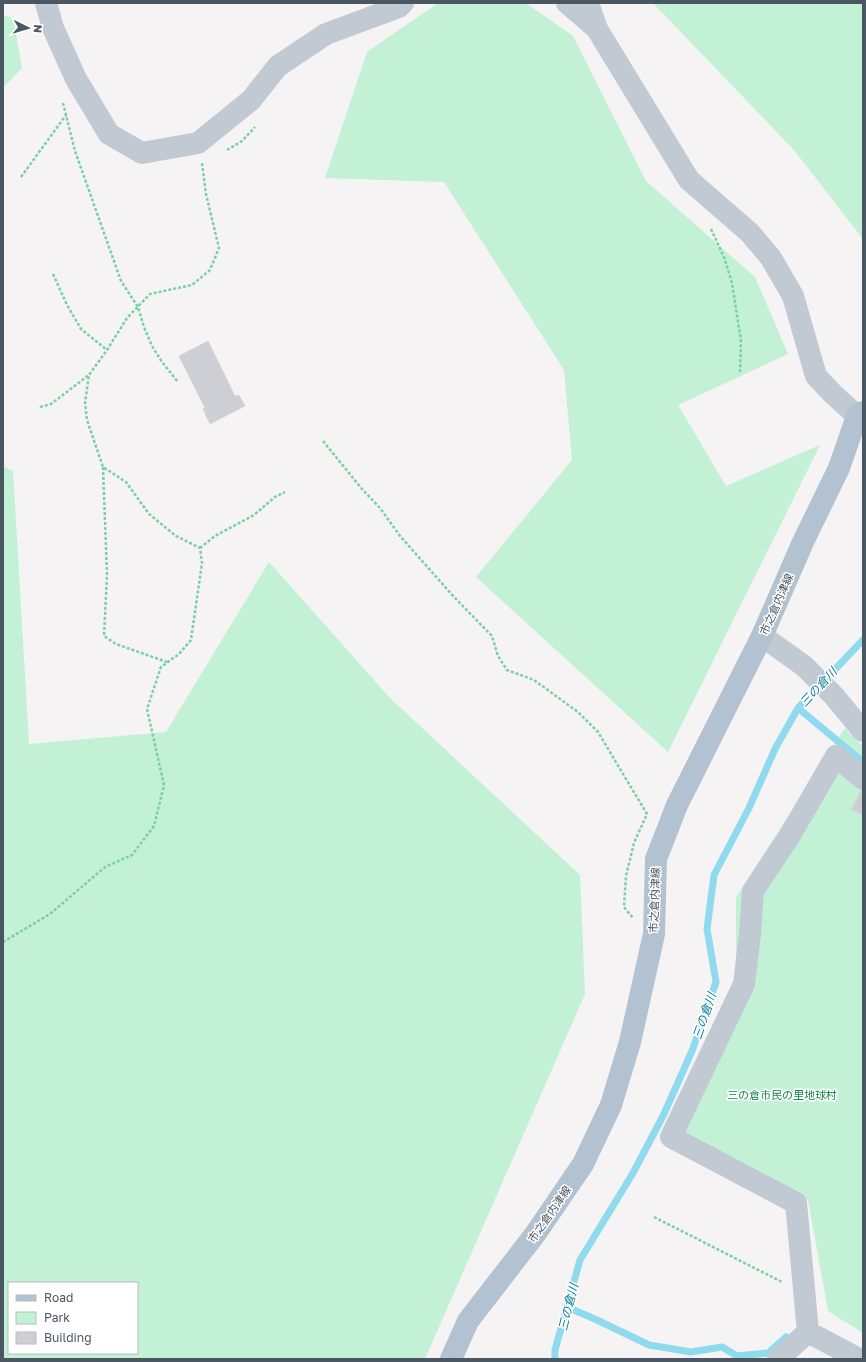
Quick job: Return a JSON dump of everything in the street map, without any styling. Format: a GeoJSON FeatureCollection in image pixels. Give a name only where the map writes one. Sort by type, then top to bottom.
{"type":"FeatureCollection","features":[{"type":"Feature","properties":{"kind":"main road","name":"市之倉内津線"},"geometry":{"type":"LineString","coordinates":[[451,1359],[468,1322],[536,1233],[583,1164],[611,1105],[630,1042],[654,934],[656,859],[676,805],[762,636],[803,542],[839,468],[860,414]]}},
{"type":"Feature","properties":{"kind":"street"},"geometry":{"type":"LineString","coordinates":[[46,3],[53,28],[76,79],[109,134],[142,153],[198,143],[251,100],[278,66],[326,34],[399,7],[402,3]]}},
{"type":"Feature","properties":{"kind":"street"},"geometry":{"type":"LineString","coordinates":[[568,3],[597,29]]}},
{"type":"Feature","properties":{"kind":"street"},"geometry":{"type":"LineString","coordinates":[[588,3],[597,29],[689,180],[750,233],[771,258],[793,296],[816,376],[832,394],[860,414]]}},
{"type":"Feature","properties":{"kind":"street"},"geometry":{"type":"LineString","coordinates":[[762,636],[804,666],[834,696],[863,731]]}},
{"type":"Feature","properties":{"kind":"street"},"geometry":{"type":"LineString","coordinates":[[808,1332],[796,1202],[671,1138],[744,984],[753,891],[789,837],[836,756],[863,779]]}},
{"type":"Feature","properties":{"kind":"street"},"geometry":{"type":"LineString","coordinates":[[778,1359],[808,1332]]}},
{"type":"Feature","properties":{"kind":"street"},"geometry":{"type":"LineString","coordinates":[[808,1332],[859,1359]]}},
{"type":"Feature","properties":{"kind":"path"},"geometry":{"type":"LineString","coordinates":[[61,96],[75,151],[122,281],[138,307],[152,346],[162,362],[178,382]]}},
{"type":"Feature","properties":{"kind":"path"},"geometry":{"type":"LineString","coordinates":[[21,177],[66,115]]}},
{"type":"Feature","properties":{"kind":"path"},"geometry":{"type":"LineString","coordinates":[[40,407],[51,404],[89,375],[128,318],[150,294],[192,285],[210,270],[219,248],[206,194],[198,143]]}},
{"type":"Feature","properties":{"kind":"path"},"geometry":{"type":"LineString","coordinates":[[709,227],[724,257],[732,282],[741,341],[740,372]]}},
{"type":"Feature","properties":{"kind":"path"},"geometry":{"type":"LineString","coordinates":[[53,274],[67,306],[81,329],[107,350]]}},
{"type":"Feature","properties":{"kind":"path"},"geometry":{"type":"LineString","coordinates":[[89,375],[86,403],[87,420],[103,467],[107,575],[104,636],[116,644],[167,662]]}},
{"type":"Feature","properties":{"kind":"path"},"geometry":{"type":"LineString","coordinates":[[323,441],[362,490],[380,508],[400,536],[454,597],[492,636],[498,656],[507,670],[534,680],[578,712],[598,732],[647,814],[634,843],[627,870],[624,907],[632,918],[654,920]]}},
{"type":"Feature","properties":{"kind":"path"},"geometry":{"type":"LineString","coordinates":[[103,467],[126,482],[149,514],[176,536],[200,548]]}},
{"type":"Feature","properties":{"kind":"path"},"geometry":{"type":"LineString","coordinates":[[200,548],[216,536],[254,515],[275,497],[285,492]]}},
{"type":"Feature","properties":{"kind":"path"},"geometry":{"type":"LineString","coordinates":[[3,942],[50,914],[105,867],[132,855],[154,826],[164,785],[148,710],[161,667],[179,654],[191,640],[202,563],[200,548]]}},
{"type":"Feature","properties":{"kind":"path"},"geometry":{"type":"LineString","coordinates":[[654,1217],[804,1294]]}},
{"type":"Feature","properties":{"kind":"green space"},"geometry":{"type":"Polygon","coordinates":[[[438,3],[526,3],[573,36],[646,181],[755,277],[788,354],[678,405],[726,486],[820,445],[668,752],[476,577],[572,460],[564,370],[444,182],[325,178],[367,52],[438,3]]]}},
{"type":"Feature","properties":{"kind":"green space"},"geometry":{"type":"Polygon","coordinates":[[[653,3],[863,3],[863,239],[794,150],[653,3]]]}},
{"type":"Feature","properties":{"kind":"green space"},"geometry":{"type":"Polygon","coordinates":[[[3,16],[13,17],[22,68],[3,88],[3,16]]]}},
{"type":"Feature","properties":{"kind":"green space"},"geometry":{"type":"Polygon","coordinates":[[[3,466],[13,471],[29,744],[166,732],[269,562],[390,698],[580,875],[585,994],[425,1359],[3,1359],[3,466]]]}},
{"type":"Feature","properties":{"kind":"green space","name":"三の倉市民の里地球村"},"geometry":{"type":"Polygon","coordinates":[[[845,728],[863,747],[863,1333],[828,1311],[808,1200],[682,1133],[736,984],[736,897],[845,728]]]}},
{"type":"Feature","properties":{"kind":"building"},"geometry":{"type":"Polygon","coordinates":[[[208,341],[235,396],[239,395],[245,406],[210,424],[203,409],[205,408],[179,356],[208,341]]]}},
{"type":"Feature","properties":{"kind":"building"},"geometry":{"type":"Polygon","coordinates":[[[861,790],[863,790],[863,815],[851,810],[861,790]]]}},
{"type":"Feature","properties":{"kind":"waterway","name":"三の倉川"},"geometry":{"type":"LineString","coordinates":[[555,1359],[555,1350],[580,1260],[633,1173],[663,1116],[692,1051],[716,982],[707,929],[714,875],[749,808],[775,749],[798,708],[863,640]]}},
{"type":"Feature","properties":{"kind":"waterway"},"geometry":{"type":"LineString","coordinates":[[798,708],[863,762]]}},
{"type":"Feature","properties":{"kind":"waterway"},"geometry":{"type":"LineString","coordinates":[[567,1307],[649,1345],[691,1352],[722,1347],[737,1356],[768,1353],[786,1337]]}}]}
